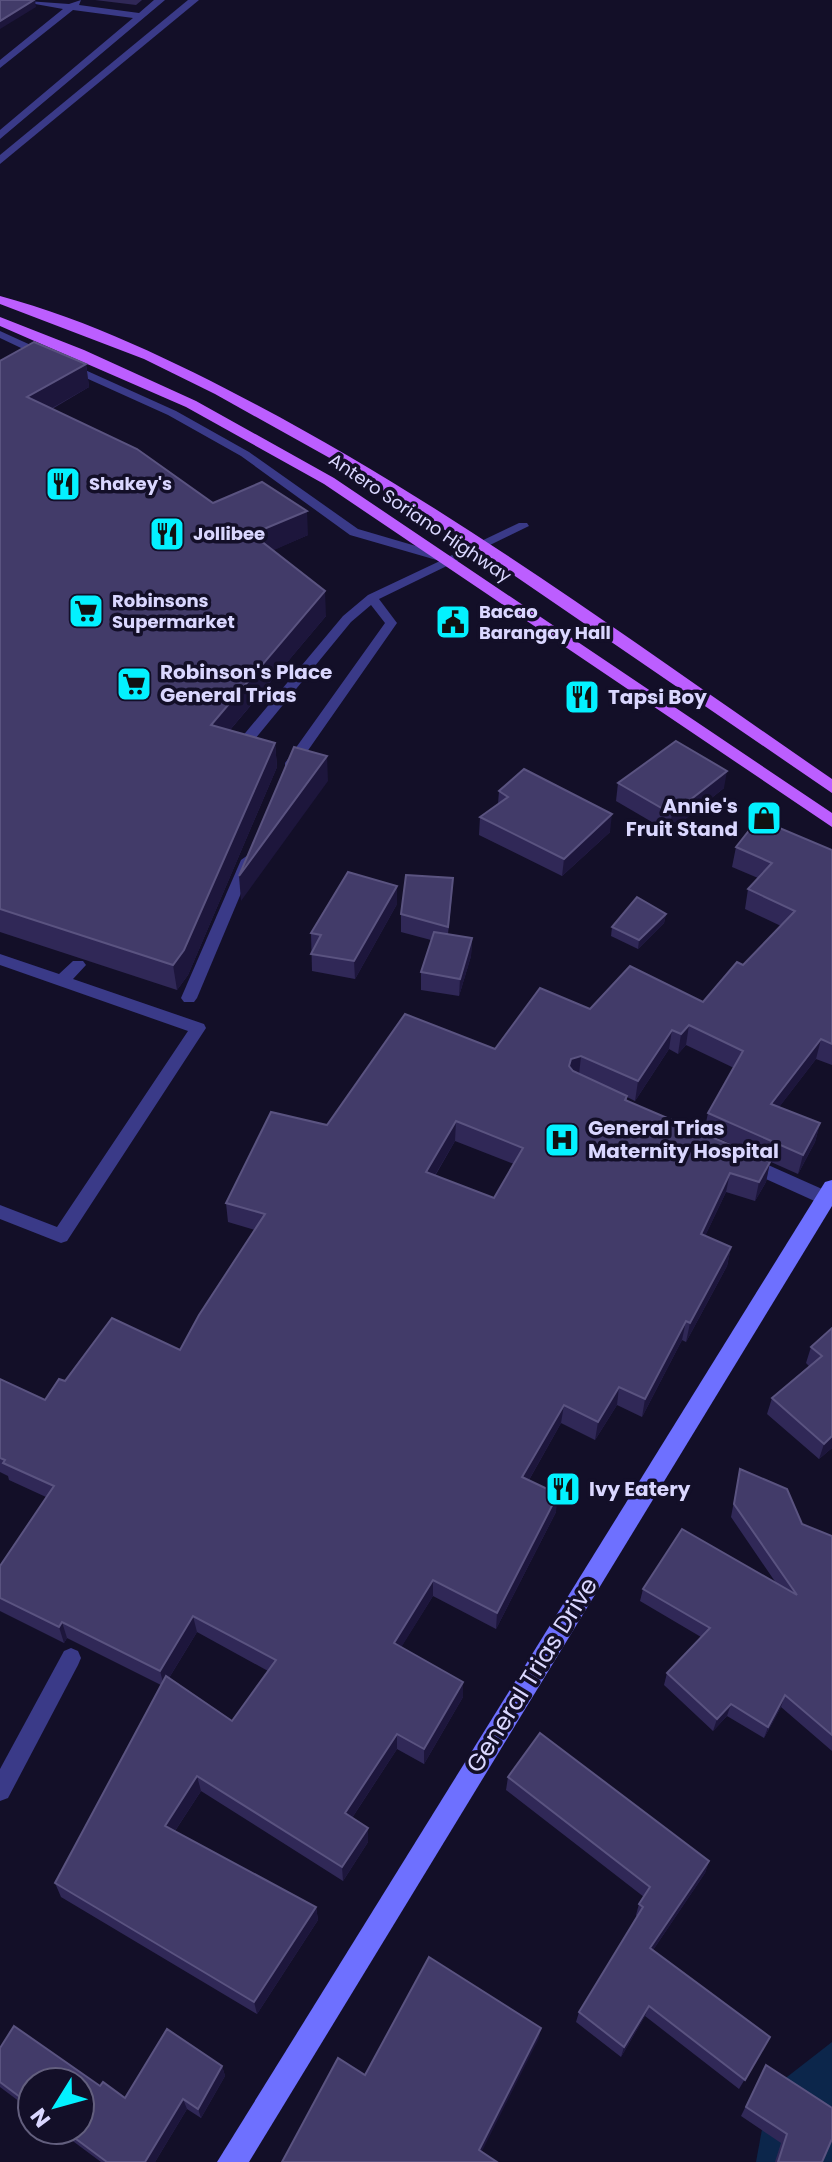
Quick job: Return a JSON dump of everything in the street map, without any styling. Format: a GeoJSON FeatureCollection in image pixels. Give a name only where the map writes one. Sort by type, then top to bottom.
{"type":"FeatureCollection","features":[{"type":"Feature","properties":{"kind":"main road","name":"Antero Soriano Highway"},"geometry":{"type":"LineString","coordinates":[[0,300],[108,341],[220,389],[354,464],[481,546],[832,787]]}},
{"type":"Feature","properties":{"kind":"main road","name":"Antero Soriano Highway"},"geometry":{"type":"LineString","coordinates":[[0,321],[139,379],[246,431],[329,481],[450,561],[832,821]]}},
{"type":"Feature","properties":{"kind":"main road","name":"General Trias Drive"},"geometry":{"type":"LineString","coordinates":[[232,2162],[830,1197]]}},
{"type":"Feature","properties":{"kind":"street"},"geometry":{"type":"LineString","coordinates":[[18,0],[76,3],[142,16]]}},
{"type":"Feature","properties":{"kind":"street"},"geometry":{"type":"LineString","coordinates":[[0,136],[160,0]]}},
{"type":"Feature","properties":{"kind":"street"},"geometry":{"type":"LineString","coordinates":[[0,161],[194,0]]}},
{"type":"Feature","properties":{"kind":"street"},"geometry":{"type":"LineString","coordinates":[[0,65],[76,3]]}},
{"type":"Feature","properties":{"kind":"lane"},"geometry":{"type":"LineString","coordinates":[[0,334],[132,394],[232,447],[354,532],[450,561]]}},
{"type":"Feature","properties":{"kind":"lane"},"geometry":{"type":"LineString","coordinates":[[246,741],[347,619],[372,598],[523,526]]}},
{"type":"Feature","properties":{"kind":"lane"},"geometry":{"type":"LineString","coordinates":[[280,784],[286,770],[391,623],[372,598]]}},
{"type":"Feature","properties":{"kind":"lane"},"geometry":{"type":"LineString","coordinates":[[189,998],[256,841]]}},
{"type":"Feature","properties":{"kind":"lane"},"geometry":{"type":"LineString","coordinates":[[0,959],[198,1028],[61,1236],[0,1212]]}},
{"type":"Feature","properties":{"kind":"lane"},"geometry":{"type":"LineString","coordinates":[[62,980],[78,965]]}},
{"type":"Feature","properties":{"kind":"lane"},"geometry":{"type":"LineString","coordinates":[[733,1156],[830,1197]]}},
{"type":"Feature","properties":{"kind":"lane"},"geometry":{"type":"LineString","coordinates":[[0,1790],[71,1658]]}},
{"type":"Feature","properties":{"kind":"water"},"geometry":{"type":"Polygon","coordinates":[[[832,2042],[832,2162],[756,2162],[769,2091],[832,2042]]]}},
{"type":"Feature","properties":{"kind":"building"},"geometry":{"type":"Polygon","coordinates":[[[0,0],[34,0],[0,21],[0,0]]]}},
{"type":"Feature","properties":{"kind":"building","name":"Robinson's Place General Trias"},"geometry":{"type":"Polygon","coordinates":[[[34,342],[86,364],[27,397],[137,449],[213,503],[262,482],[307,511],[252,534],[325,591],[211,725],[275,743],[184,950],[173,965],[0,909],[0,361],[34,342]]]}},
{"type":"Feature","properties":{"kind":"building"},"geometry":{"type":"Polygon","coordinates":[[[676,741],[727,771],[672,814],[618,783],[676,741]]]}},
{"type":"Feature","properties":{"kind":"building"},"geometry":{"type":"Polygon","coordinates":[[[294,747],[327,756],[239,876],[294,747]]]}},
{"type":"Feature","properties":{"kind":"building"},"geometry":{"type":"Polygon","coordinates":[[[524,769],[612,814],[564,859],[480,817],[508,797],[499,791],[524,769]]]}},
{"type":"Feature","properties":{"kind":"building"},"geometry":{"type":"Polygon","coordinates":[[[758,819],[832,850],[832,1044],[821,1039],[771,1104],[820,1123],[803,1155],[708,1113],[743,1051],[689,1025],[681,1034],[672,1030],[638,1081],[581,1056],[571,1059],[569,1066],[573,1071],[627,1096],[625,1100],[770,1162],[759,1182],[730,1173],[701,1234],[731,1247],[690,1323],[686,1321],[645,1399],[619,1387],[598,1422],[564,1405],[522,1477],[558,1494],[497,1613],[433,1580],[394,1643],[463,1682],[424,1749],[397,1734],[345,1813],[368,1828],[342,1867],[197,1776],[165,1826],[316,1907],[254,2002],[55,1883],[166,1676],[232,1721],[276,1660],[193,1616],[160,1671],[62,1622],[59,1627],[0,1598],[0,1566],[54,1486],[3,1463],[5,1460],[0,1458],[0,1379],[45,1400],[59,1379],[65,1381],[112,1318],[180,1350],[199,1315],[265,1214],[226,1203],[271,1112],[327,1125],[405,1014],[495,1049],[540,988],[590,1009],[630,966],[703,1002],[737,962],[743,965],[795,911],[748,889],[772,863],[736,847],[758,819]],[[456,1121],[426,1172],[494,1198],[523,1148],[456,1121]]]}},
{"type":"Feature","properties":{"kind":"building"},"geometry":{"type":"Polygon","coordinates":[[[348,872],[397,886],[354,961],[311,954],[321,935],[311,933],[348,872]]]}},
{"type":"Feature","properties":{"kind":"building"},"geometry":{"type":"Polygon","coordinates":[[[406,875],[453,878],[448,927],[401,914],[406,875]]]}},
{"type":"Feature","properties":{"kind":"building"},"geometry":{"type":"Polygon","coordinates":[[[637,897],[666,914],[639,940],[612,927],[637,897]]]}},
{"type":"Feature","properties":{"kind":"building"},"geometry":{"type":"Polygon","coordinates":[[[434,932],[472,938],[460,979],[421,972],[434,932]]]}},
{"type":"Feature","properties":{"kind":"building"},"geometry":{"type":"Polygon","coordinates":[[[832,1328],[832,1436],[824,1444],[772,1398],[822,1356],[811,1347],[832,1328]]]}},
{"type":"Feature","properties":{"kind":"building"},"geometry":{"type":"Polygon","coordinates":[[[740,1469],[787,1489],[802,1524],[832,1536],[832,1735],[785,1695],[768,1727],[731,1704],[717,1719],[667,1673],[710,1628],[643,1589],[682,1529],[797,1595],[734,1504],[740,1469]]]}},
{"type":"Feature","properties":{"kind":"building"},"geometry":{"type":"Polygon","coordinates":[[[540,1733],[709,1861],[650,1948],[770,2037],[745,2080],[649,2006],[624,2047],[579,2012],[643,1907],[639,1904],[650,1887],[508,1777],[540,1733]]]}},
{"type":"Feature","properties":{"kind":"building"},"geometry":{"type":"Polygon","coordinates":[[[429,1957],[541,2028],[479,2150],[497,2162],[282,2162],[338,2058],[365,2075],[429,1957]]]}},
{"type":"Feature","properties":{"kind":"building"},"geometry":{"type":"Polygon","coordinates":[[[14,2026],[71,2066],[16,2066],[16,2094],[0,2082],[0,2048],[14,2026]]]}},
{"type":"Feature","properties":{"kind":"building"},"geometry":{"type":"Polygon","coordinates":[[[167,2029],[222,2066],[198,2109],[183,2099],[145,2162],[107,2162],[86,2146],[96,2146],[96,2083],[100,2086],[103,2082],[125,2098],[167,2029]]]}},
{"type":"Feature","properties":{"kind":"building"},"geometry":{"type":"Polygon","coordinates":[[[766,2065],[832,2108],[832,2139],[822,2162],[778,2162],[787,2134],[746,2107],[766,2065]]]}},
{"type":"Feature","properties":{"kind":"place","name":"Shakey's"},"geometry":{"type":"Point","coordinates":[63,484]}},
{"type":"Feature","properties":{"kind":"place","name":"Jollibee"},"geometry":{"type":"Point","coordinates":[167,534]}},
{"type":"Feature","properties":{"kind":"place","name":"Robinsons Supermarket"},"geometry":{"type":"Point","coordinates":[86,611]}},
{"type":"Feature","properties":{"kind":"place","name":"Bacao Barangay Hall"},"geometry":{"type":"Point","coordinates":[453,622]}},
{"type":"Feature","properties":{"kind":"place","name":"Robinson's Place General Trias"},"geometry":{"type":"Point","coordinates":[134,684]}},
{"type":"Feature","properties":{"kind":"place","name":"Tapsi Boy"},"geometry":{"type":"Point","coordinates":[582,697]}},
{"type":"Feature","properties":{"kind":"place","name":"Annie's Fruit Stand"},"geometry":{"type":"Point","coordinates":[764,818]}},
{"type":"Feature","properties":{"kind":"place","name":"General Trias Maternity Hospital"},"geometry":{"type":"Point","coordinates":[562,1140]}},
{"type":"Feature","properties":{"kind":"place","name":"Ivy Eatery"},"geometry":{"type":"Point","coordinates":[563,1489]}}]}
